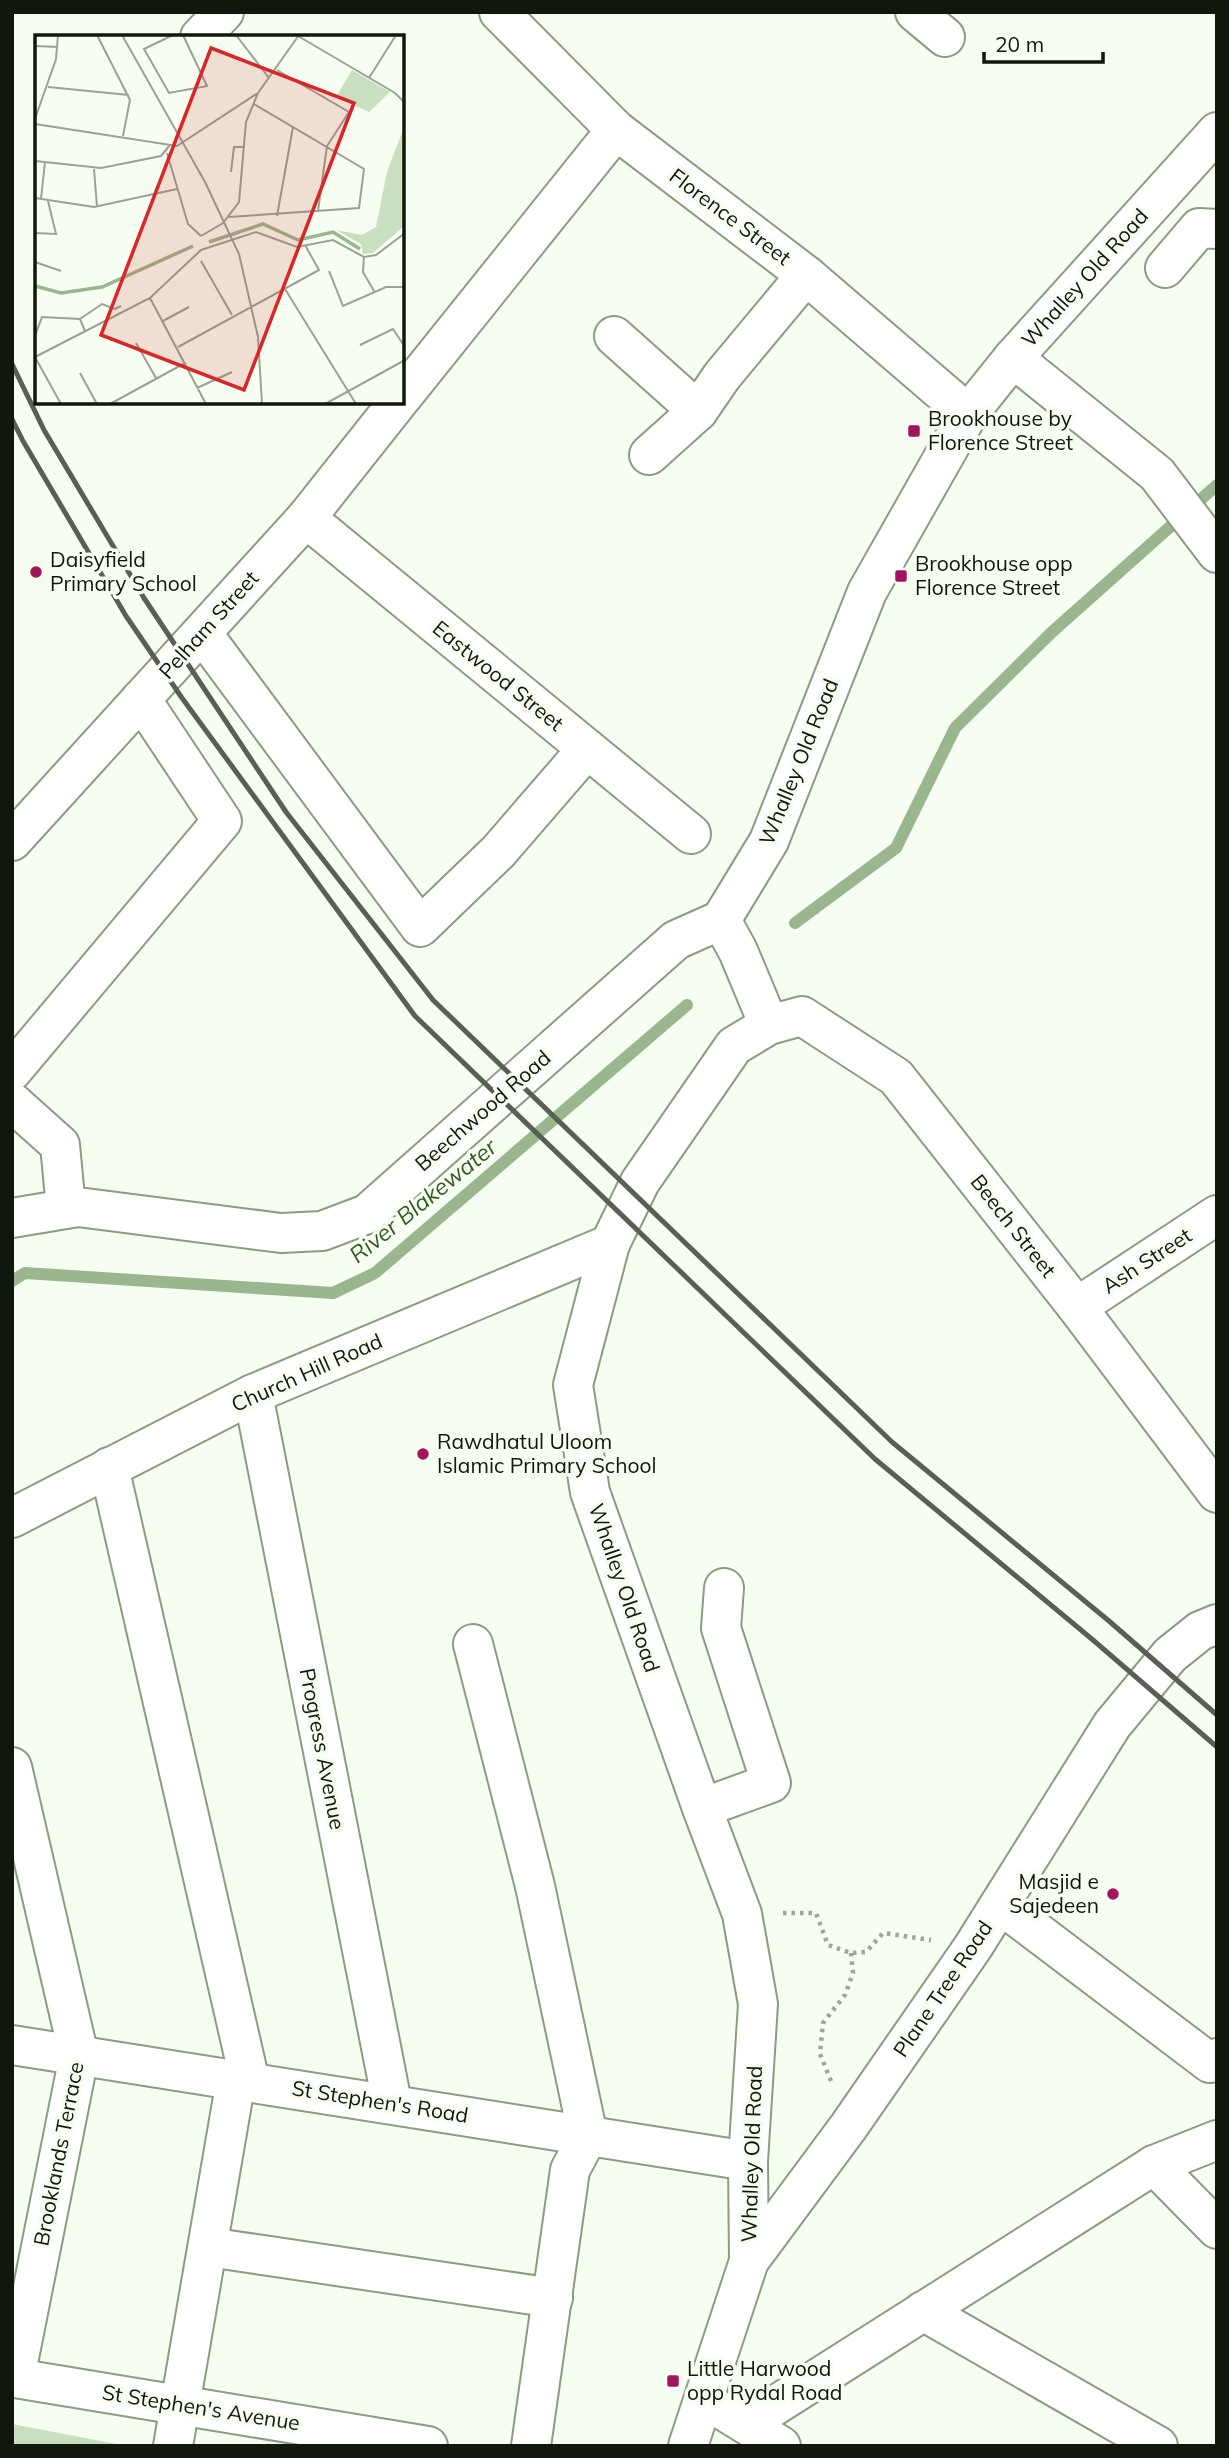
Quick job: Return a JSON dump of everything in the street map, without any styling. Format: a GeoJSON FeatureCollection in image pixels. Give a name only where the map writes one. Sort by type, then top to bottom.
{"type":"FeatureCollection","features":[{"type":"Feature","properties":{"kind":"street"},"geometry":{"type":"LineString","coordinates":[[202,35],[224,12]]}},
{"type":"Feature","properties":{"kind":"street"},"geometry":{"type":"LineString","coordinates":[[915,12],[945,37]]}},
{"type":"Feature","properties":{"kind":"street","name":"Florence Street"},"geometry":{"type":"LineString","coordinates":[[515,18],[616,130],[806,275],[968,414]]}},
{"type":"Feature","properties":{"kind":"street"},"geometry":{"type":"LineString","coordinates":[[404,395],[616,130]]}},
{"type":"Feature","properties":{"kind":"street","name":"Whalley Old Road"},"geometry":{"type":"LineString","coordinates":[[721,920],[769,841],[867,592],[968,414],[1013,358],[1217,132]]}},
{"type":"Feature","properties":{"kind":"street"},"geometry":{"type":"LineString","coordinates":[[1165,268],[1199,228],[1217,229]]}},
{"type":"Feature","properties":{"kind":"street"},"geometry":{"type":"LineString","coordinates":[[649,455],[698,411],[722,376],[806,275]]}},
{"type":"Feature","properties":{"kind":"street"},"geometry":{"type":"LineString","coordinates":[[614,336],[698,411]]}},
{"type":"Feature","properties":{"kind":"street"},"geometry":{"type":"LineString","coordinates":[[1013,358],[1157,474],[1214,549]]}},
{"type":"Feature","properties":{"kind":"street","name":"Pelham Street"},"geometry":{"type":"LineString","coordinates":[[12,841],[306,518],[396,404]]}},
{"type":"Feature","properties":{"kind":"street","name":"Eastwood Street"},"geometry":{"type":"LineString","coordinates":[[306,518],[691,834]]}},
{"type":"Feature","properties":{"kind":"street"},"geometry":{"type":"LineString","coordinates":[[202,633],[420,927],[498,852],[587,749]]}},
{"type":"Feature","properties":{"kind":"street"},"geometry":{"type":"LineString","coordinates":[[12,1071],[222,821],[141,699]]}},
{"type":"Feature","properties":{"kind":"street"},"geometry":{"type":"LineString","coordinates":[[721,920],[738,951],[769,1025]]}},
{"type":"Feature","properties":{"kind":"street","name":"Beechwood Road"},"geometry":{"type":"LineString","coordinates":[[12,1218],[78,1207],[281,1233],[322,1231],[367,1214],[676,940],[721,920]]}},
{"type":"Feature","properties":{"kind":"street","name":"Beech Street"},"geometry":{"type":"LineString","coordinates":[[769,1025],[802,1016],[895,1077],[1077,1307],[1217,1493]]}},
{"type":"Feature","properties":{"kind":"street","name":"Whalley Old Road"},"geometry":{"type":"LineString","coordinates":[[688,2446],[749,2261],[748,2161],[758,2004],[742,1914],[590,1492],[573,1385],[610,1244],[640,1182],[734,1046],[769,1025]]}},
{"type":"Feature","properties":{"kind":"street"},"geometry":{"type":"LineString","coordinates":[[12,1102],[60,1145],[66,1209]]}},
{"type":"Feature","properties":{"kind":"street","name":"Ash Street"},"geometry":{"type":"LineString","coordinates":[[1077,1307],[1217,1215]]}},
{"type":"Feature","properties":{"kind":"street","name":"Church Hill Road"},"geometry":{"type":"LineString","coordinates":[[12,1518],[253,1394],[610,1244]]}},
{"type":"Feature","properties":{"kind":"street","name":"Progress Avenue"},"geometry":{"type":"LineString","coordinates":[[253,1394],[392,2103]]}},
{"type":"Feature","properties":{"kind":"street"},"geometry":{"type":"LineString","coordinates":[[109,1467],[243,2081],[208,2247],[173,2446]]}},
{"type":"Feature","properties":{"kind":"street"},"geometry":{"type":"LineString","coordinates":[[702,1808],[771,1783],[722,1628],[724,1588]]}},
{"type":"Feature","properties":{"kind":"street","name":"Plane Tree Road"},"geometry":{"type":"LineString","coordinates":[[749,2261],[849,2126],[973,1947],[1112,1725],[1170,1655],[1200,1631],[1217,1624]]}},
{"type":"Feature","properties":{"kind":"street"},"geometry":{"type":"LineString","coordinates":[[473,1644],[535,1886],[588,2136],[570,2170],[531,2446]]}},
{"type":"Feature","properties":{"kind":"street","name":"Brooklands Terrace"},"geometry":{"type":"LineString","coordinates":[[12,1767],[79,2056],[15,2378]]}},
{"type":"Feature","properties":{"kind":"street"},"geometry":{"type":"LineString","coordinates":[[1000,1903],[1210,2063],[1217,2059]]}},
{"type":"Feature","properties":{"kind":"street","name":"St Stephen's Road"},"geometry":{"type":"LineString","coordinates":[[12,2045],[748,2161]]}},
{"type":"Feature","properties":{"kind":"street"},"geometry":{"type":"LineString","coordinates":[[746,2424],[1154,2165],[1217,2140]]}},
{"type":"Feature","properties":{"kind":"street"},"geometry":{"type":"LineString","coordinates":[[1154,2165],[1217,2229]]}},
{"type":"Feature","properties":{"kind":"street"},"geometry":{"type":"LineString","coordinates":[[208,2247],[553,2298]]}},
{"type":"Feature","properties":{"kind":"street"},"geometry":{"type":"LineString","coordinates":[[923,2311],[1158,2446]]}},
{"type":"Feature","properties":{"kind":"street","name":"St Stephen's Avenue"},"geometry":{"type":"LineString","coordinates":[[15,2378],[428,2446]]}},
{"type":"Feature","properties":{"kind":"street"},"geometry":{"type":"LineString","coordinates":[[705,2399],[781,2446]]}},
{"type":"Feature","properties":{"kind":"path"},"geometry":{"type":"LineString","coordinates":[[742,1914],[816,1913],[828,1945],[851,1953],[866,1952],[883,1933],[973,1947]]}},
{"type":"Feature","properties":{"kind":"path"},"geometry":{"type":"LineString","coordinates":[[849,2126],[820,2054],[823,2023],[845,1994],[853,1973],[851,1953]]}},
{"type":"Feature","properties":{"kind":"green space"},"geometry":{"type":"Polygon","coordinates":[[[12,2424],[127,2446],[12,2446],[12,2424]]]}},
{"type":"Feature","properties":{"kind":"waterway","name":"River Blakewater"},"geometry":{"type":"LineString","coordinates":[[795,923],[896,848],[955,728],[1052,632],[1217,485]]}},
{"type":"Feature","properties":{"kind":"waterway","name":"River Blakewater"},"geometry":{"type":"LineString","coordinates":[[12,1281],[25,1273],[333,1293],[375,1273],[687,1005]]}},
{"type":"Feature","properties":{"kind":"railway"},"geometry":{"type":"LineString","coordinates":[[12,364],[44,430],[144,598],[286,812],[433,1000],[892,1442],[1109,1621],[1217,1715]]}},
{"type":"Feature","properties":{"kind":"railway"},"geometry":{"type":"LineString","coordinates":[[12,419],[126,616],[182,698],[415,1016],[875,1459],[1217,1747]]}},
{"type":"Feature","properties":{"kind":"place","name":"Brookhouse by Florence Street"},"geometry":{"type":"Point","coordinates":[914,431]}},
{"type":"Feature","properties":{"kind":"place","name":"Daisyfield Primary School"},"geometry":{"type":"Point","coordinates":[36,572]}},
{"type":"Feature","properties":{"kind":"place","name":"Brookhouse opp Florence Street"},"geometry":{"type":"Point","coordinates":[901,576]}},
{"type":"Feature","properties":{"kind":"place","name":"Rawdhatul Uloom Islamic Primary School"},"geometry":{"type":"Point","coordinates":[423,1454]}},
{"type":"Feature","properties":{"kind":"place","name":"Masjid e Sajedeen"},"geometry":{"type":"Point","coordinates":[1113,1894]}},
{"type":"Feature","properties":{"kind":"place","name":"Little Harwood opp Rydal Road"},"geometry":{"type":"Point","coordinates":[673,2381]}}]}
